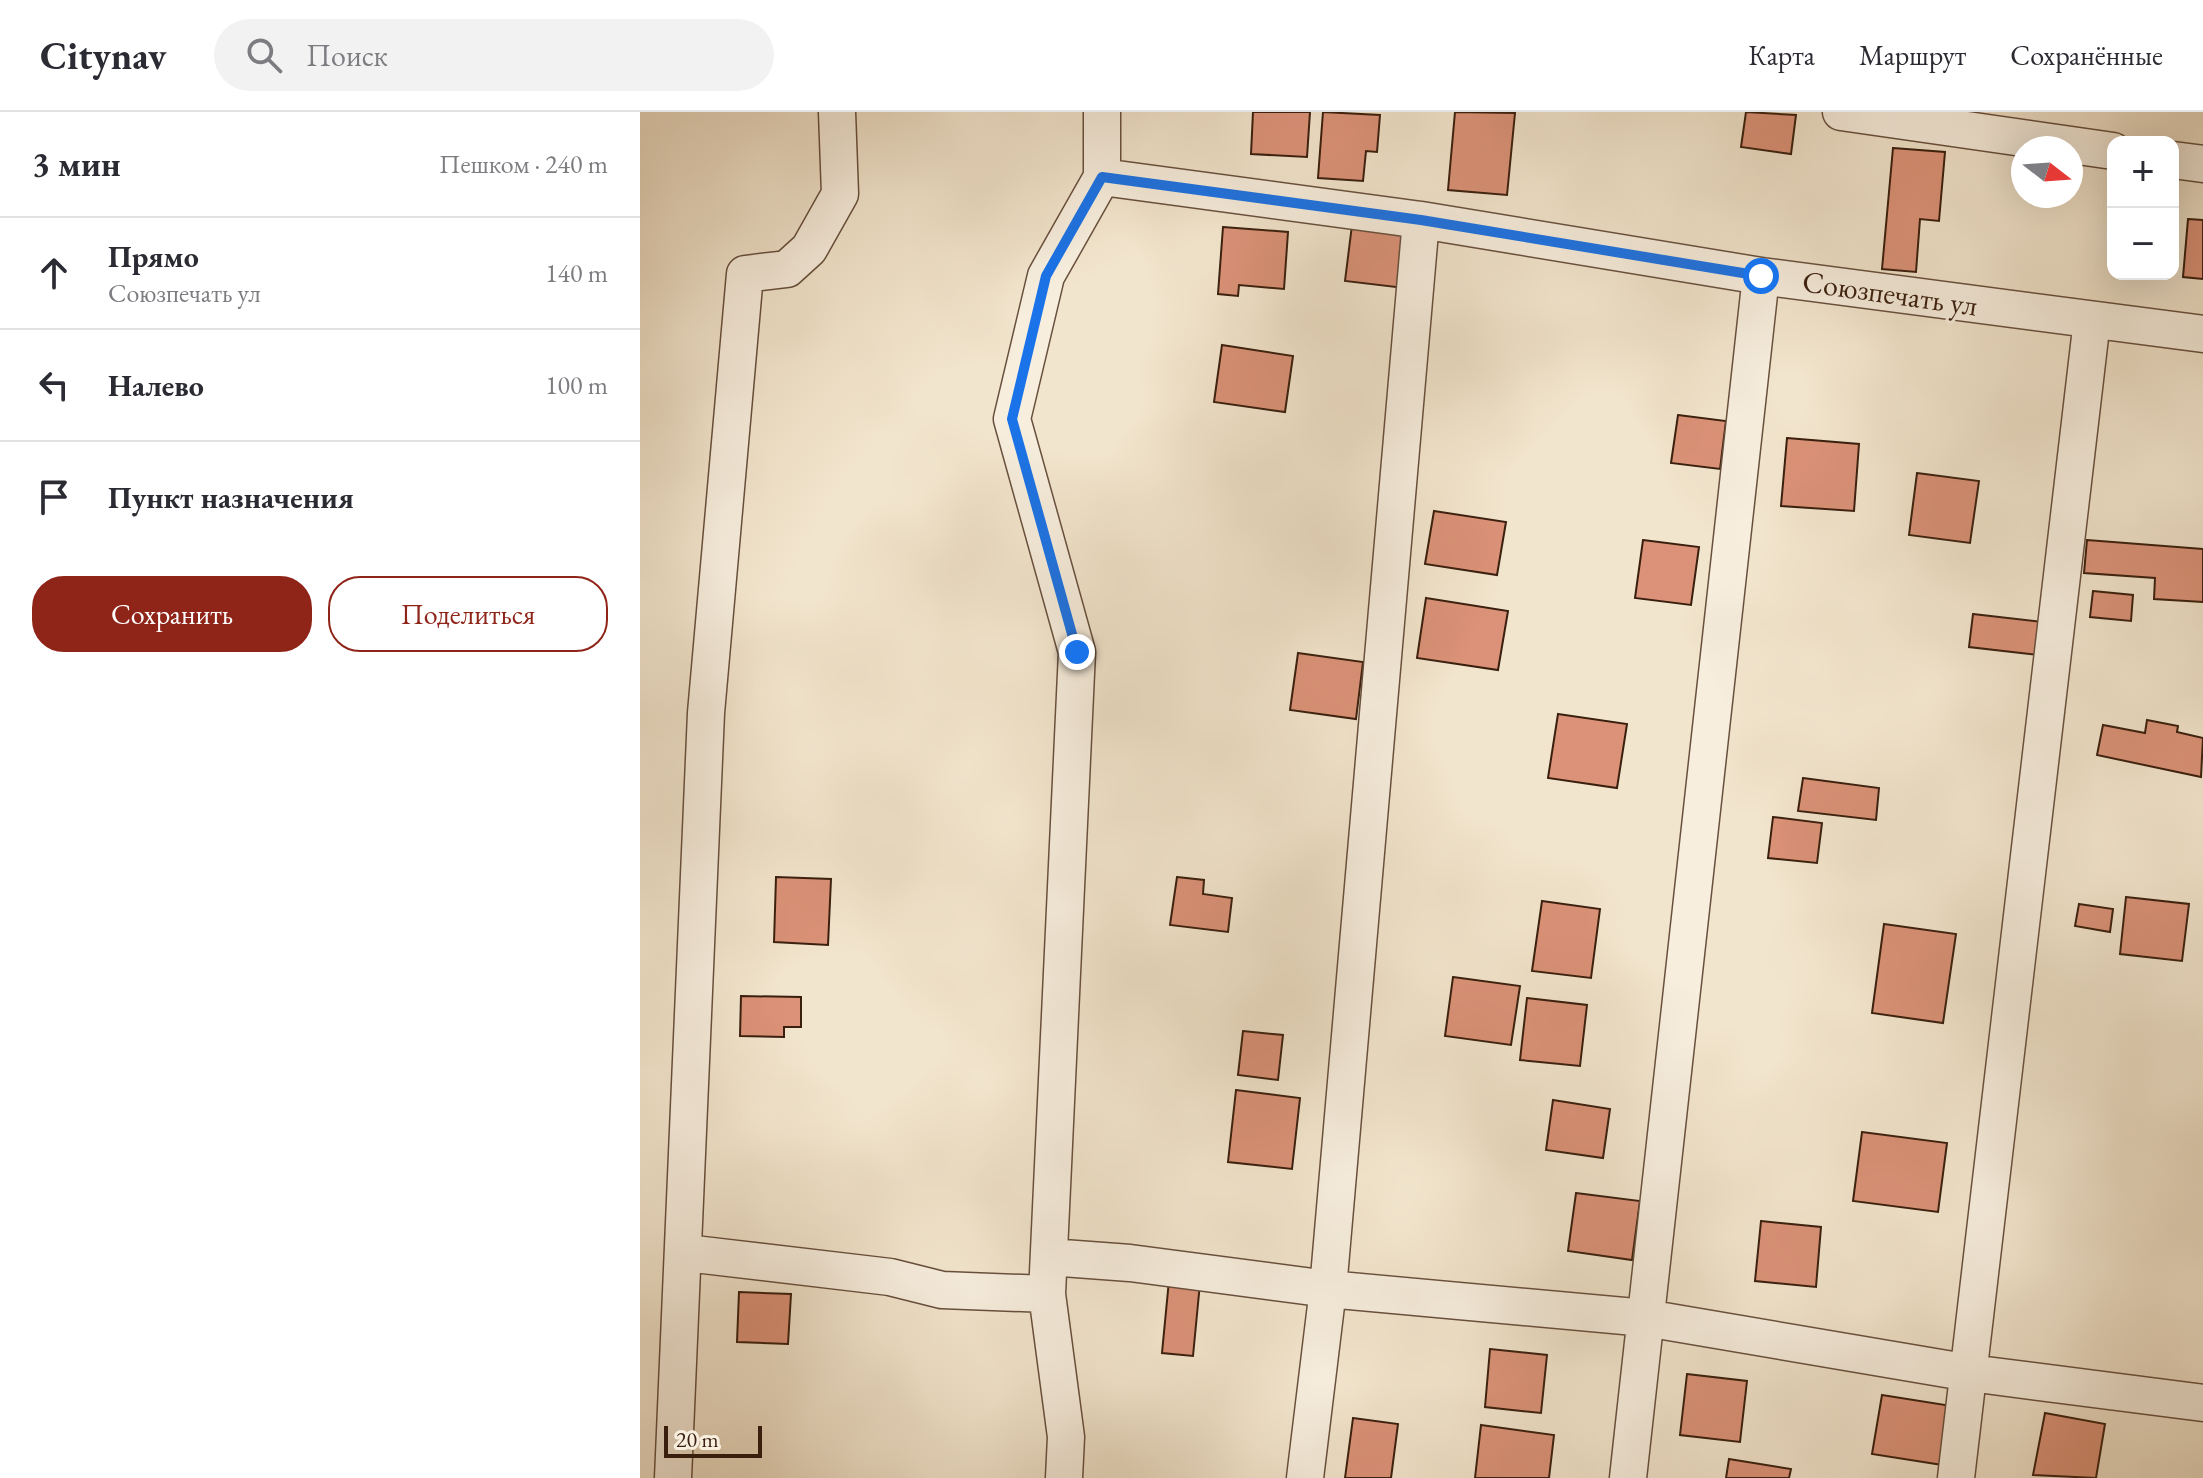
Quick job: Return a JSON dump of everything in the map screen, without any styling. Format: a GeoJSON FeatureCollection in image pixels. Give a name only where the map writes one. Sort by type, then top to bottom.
{"type":"FeatureCollection","features":[{"type":"Feature","properties":{"kind":"street"},"geometry":{"type":"LineString","coordinates":[[673,1478],[686,1253],[706,713],[745,274],[787,269],[815,238],[840,194],[837,112]]}},
{"type":"Feature","properties":{"kind":"street"},"geometry":{"type":"LineString","coordinates":[[1064,1478],[1066,1437],[1047,1294],[1077,652],[1012,419],[1046,276],[1102,177],[1102,112]]}},
{"type":"Feature","properties":{"kind":"street"},"geometry":{"type":"LineString","coordinates":[[1841,112],[2069,128],[2107,148]]}},
{"type":"Feature","properties":{"kind":"street"},"geometry":{"type":"LineString","coordinates":[[2179,161],[2203,164]]}},
{"type":"Feature","properties":{"kind":"street","name":"Союзпечать ул"},"geometry":{"type":"LineString","coordinates":[[1102,177],[1421,220],[1761,276],[2203,334]]}},
{"type":"Feature","properties":{"kind":"street"},"geometry":{"type":"LineString","coordinates":[[1305,1478],[1328,1289],[1421,220]]}},
{"type":"Feature","properties":{"kind":"street"},"geometry":{"type":"LineString","coordinates":[[1628,1478],[1761,276]]}},
{"type":"Feature","properties":{"kind":"street"},"geometry":{"type":"LineString","coordinates":[[1956,1478],[2092,320]]}},
{"type":"Feature","properties":{"kind":"street"},"geometry":{"type":"LineString","coordinates":[[686,1253],[890,1277],[942,1290],[1047,1294]]}},
{"type":"Feature","properties":{"kind":"street"},"geometry":{"type":"LineString","coordinates":[[1049,1257],[1130,1263],[1328,1289],[1646,1318],[1970,1373],[2203,1403]]}},
{"type":"Feature","properties":{"kind":"building"},"geometry":{"type":"Polygon","coordinates":[[[1253,112],[1310,112],[1307,157],[1251,154],[1253,112]]]}},
{"type":"Feature","properties":{"kind":"building"},"geometry":{"type":"Polygon","coordinates":[[[1323,112],[1380,115],[1377,152],[1366,151],[1363,181],[1318,178],[1323,112]]]}},
{"type":"Feature","properties":{"kind":"building"},"geometry":{"type":"Polygon","coordinates":[[[1455,112],[1515,113],[1507,195],[1448,190],[1455,112]]]}},
{"type":"Feature","properties":{"kind":"building"},"geometry":{"type":"Polygon","coordinates":[[[1746,112],[1796,115],[1791,154],[1741,147],[1746,112]]]}},
{"type":"Feature","properties":{"kind":"building"},"geometry":{"type":"Polygon","coordinates":[[[1893,148],[1945,152],[1939,221],[1920,219],[1916,272],[1882,269],[1893,148]]]}},
{"type":"Feature","properties":{"kind":"building"},"geometry":{"type":"Polygon","coordinates":[[[2188,219],[2203,220],[2203,279],[2183,277],[2188,219]]]}},
{"type":"Feature","properties":{"kind":"building"},"geometry":{"type":"Polygon","coordinates":[[[1352,225],[1411,232],[1404,288],[1345,281],[1352,225]]]}},
{"type":"Feature","properties":{"kind":"building"},"geometry":{"type":"Polygon","coordinates":[[[1223,227],[1288,232],[1284,289],[1239,285],[1238,296],[1218,294],[1223,227]]]}},
{"type":"Feature","properties":{"kind":"building"},"geometry":{"type":"Polygon","coordinates":[[[1222,345],[1293,356],[1285,412],[1214,402],[1222,345]]]}},
{"type":"Feature","properties":{"kind":"building"},"geometry":{"type":"Polygon","coordinates":[[[1678,415],[1726,421],[1720,469],[1671,463],[1678,415]]]}},
{"type":"Feature","properties":{"kind":"building"},"geometry":{"type":"Polygon","coordinates":[[[1787,438],[1859,444],[1854,511],[1781,506],[1787,438]]]}},
{"type":"Feature","properties":{"kind":"building"},"geometry":{"type":"Polygon","coordinates":[[[1917,473],[1979,481],[1970,543],[1909,535],[1917,473]]]}},
{"type":"Feature","properties":{"kind":"building"},"geometry":{"type":"Polygon","coordinates":[[[1434,511],[1506,522],[1497,575],[1425,564],[1434,511]]]}},
{"type":"Feature","properties":{"kind":"building"},"geometry":{"type":"Polygon","coordinates":[[[1643,540],[1699,547],[1691,605],[1635,598],[1643,540]]]}},
{"type":"Feature","properties":{"kind":"building"},"geometry":{"type":"Polygon","coordinates":[[[2087,540],[2203,549],[2203,602],[2154,599],[2155,578],[2084,573],[2087,540]]]}},
{"type":"Feature","properties":{"kind":"building"},"geometry":{"type":"Polygon","coordinates":[[[2093,591],[2133,595],[2131,621],[2090,617],[2093,591]]]}},
{"type":"Feature","properties":{"kind":"building"},"geometry":{"type":"Polygon","coordinates":[[[1426,598],[1508,611],[1498,670],[1417,658],[1426,598]]]}},
{"type":"Feature","properties":{"kind":"building"},"geometry":{"type":"Polygon","coordinates":[[[1973,614],[2042,622],[2038,655],[1969,647],[1973,614]]]}},
{"type":"Feature","properties":{"kind":"building"},"geometry":{"type":"Polygon","coordinates":[[[1298,653],[1363,662],[1356,719],[1290,710],[1298,653]]]}},
{"type":"Feature","properties":{"kind":"building"},"geometry":{"type":"Polygon","coordinates":[[[1558,714],[1627,724],[1617,788],[1548,778],[1558,714]]]}},
{"type":"Feature","properties":{"kind":"building"},"geometry":{"type":"Polygon","coordinates":[[[2147,720],[2178,726],[2177,732],[2203,738],[2201,777],[2097,755],[2103,725],[2145,733],[2147,720]]]}},
{"type":"Feature","properties":{"kind":"building"},"geometry":{"type":"Polygon","coordinates":[[[1803,778],[1879,788],[1876,820],[1798,811],[1803,778]]]}},
{"type":"Feature","properties":{"kind":"building"},"geometry":{"type":"Polygon","coordinates":[[[1773,817],[1822,823],[1817,863],[1768,858],[1773,817]]]}},
{"type":"Feature","properties":{"kind":"building"},"geometry":{"type":"Polygon","coordinates":[[[776,877],[831,879],[828,945],[774,942],[776,877]]]}},
{"type":"Feature","properties":{"kind":"building"},"geometry":{"type":"Polygon","coordinates":[[[1177,877],[1204,880],[1203,894],[1232,898],[1228,932],[1170,925],[1177,877]]]}},
{"type":"Feature","properties":{"kind":"building"},"geometry":{"type":"Polygon","coordinates":[[[2126,897],[2189,904],[2182,961],[2120,954],[2126,897]]]}},
{"type":"Feature","properties":{"kind":"building"},"geometry":{"type":"Polygon","coordinates":[[[1542,901],[1600,909],[1591,978],[1532,971],[1542,901]]]}},
{"type":"Feature","properties":{"kind":"building"},"geometry":{"type":"Polygon","coordinates":[[[2079,904],[2113,909],[2110,932],[2075,926],[2079,904]]]}},
{"type":"Feature","properties":{"kind":"building"},"geometry":{"type":"Polygon","coordinates":[[[1884,924],[1956,934],[1943,1023],[1872,1013],[1884,924]]]}},
{"type":"Feature","properties":{"kind":"building"},"geometry":{"type":"Polygon","coordinates":[[[1453,977],[1520,986],[1511,1045],[1445,1036],[1453,977]]]}},
{"type":"Feature","properties":{"kind":"building"},"geometry":{"type":"Polygon","coordinates":[[[741,996],[801,997],[801,1027],[784,1027],[784,1037],[740,1036],[741,996]]]}},
{"type":"Feature","properties":{"kind":"building"},"geometry":{"type":"Polygon","coordinates":[[[1527,998],[1587,1005],[1580,1066],[1520,1060],[1527,998]]]}},
{"type":"Feature","properties":{"kind":"building"},"geometry":{"type":"Polygon","coordinates":[[[1243,1031],[1283,1035],[1278,1080],[1238,1075],[1243,1031]]]}},
{"type":"Feature","properties":{"kind":"building"},"geometry":{"type":"Polygon","coordinates":[[[1236,1090],[1300,1098],[1292,1169],[1228,1162],[1236,1090]]]}},
{"type":"Feature","properties":{"kind":"building"},"geometry":{"type":"Polygon","coordinates":[[[1553,1100],[1610,1109],[1603,1158],[1546,1150],[1553,1100]]]}},
{"type":"Feature","properties":{"kind":"building"},"geometry":{"type":"Polygon","coordinates":[[[1862,1132],[1947,1143],[1938,1212],[1853,1201],[1862,1132]]]}},
{"type":"Feature","properties":{"kind":"building"},"geometry":{"type":"Polygon","coordinates":[[[1576,1193],[1640,1201],[1632,1260],[1568,1251],[1576,1193]]]}},
{"type":"Feature","properties":{"kind":"building"},"geometry":{"type":"Polygon","coordinates":[[[1761,1221],[1821,1227],[1816,1287],[1755,1281],[1761,1221]]]}},
{"type":"Feature","properties":{"kind":"building"},"geometry":{"type":"Polygon","coordinates":[[[1169,1280],[1200,1283],[1193,1356],[1162,1353],[1169,1280]]]}},
{"type":"Feature","properties":{"kind":"building"},"geometry":{"type":"Polygon","coordinates":[[[739,1292],[791,1294],[788,1344],[737,1342],[739,1292]]]}},
{"type":"Feature","properties":{"kind":"building"},"geometry":{"type":"Polygon","coordinates":[[[1490,1349],[1547,1355],[1541,1413],[1485,1407],[1490,1349]]]}},
{"type":"Feature","properties":{"kind":"building"},"geometry":{"type":"Polygon","coordinates":[[[1687,1374],[1747,1381],[1740,1442],[1680,1435],[1687,1374]]]}},
{"type":"Feature","properties":{"kind":"building"},"geometry":{"type":"Polygon","coordinates":[[[1882,1395],[1958,1407],[1949,1466],[1872,1454],[1882,1395]]]}},
{"type":"Feature","properties":{"kind":"building"},"geometry":{"type":"Polygon","coordinates":[[[2045,1413],[2105,1424],[2096,1478],[2033,1475],[2045,1413]]]}},
{"type":"Feature","properties":{"kind":"building"},"geometry":{"type":"Polygon","coordinates":[[[1353,1418],[1398,1424],[1391,1478],[1345,1478],[1353,1418]]]}},
{"type":"Feature","properties":{"kind":"building"},"geometry":{"type":"Polygon","coordinates":[[[1481,1425],[1554,1435],[1549,1478],[1475,1478],[1481,1425]]]}},
{"type":"Feature","properties":{"kind":"building"},"geometry":{"type":"Polygon","coordinates":[[[1729,1459],[1791,1469],[1789,1478],[1726,1478],[1729,1459]]]}},
{"type":"Feature","properties":{"kind":"route"},"geometry":{"type":"LineString","coordinates":[[1077,652],[1012,419],[1046,276],[1102,177],[1421,220],[1761,276]]}}]}
